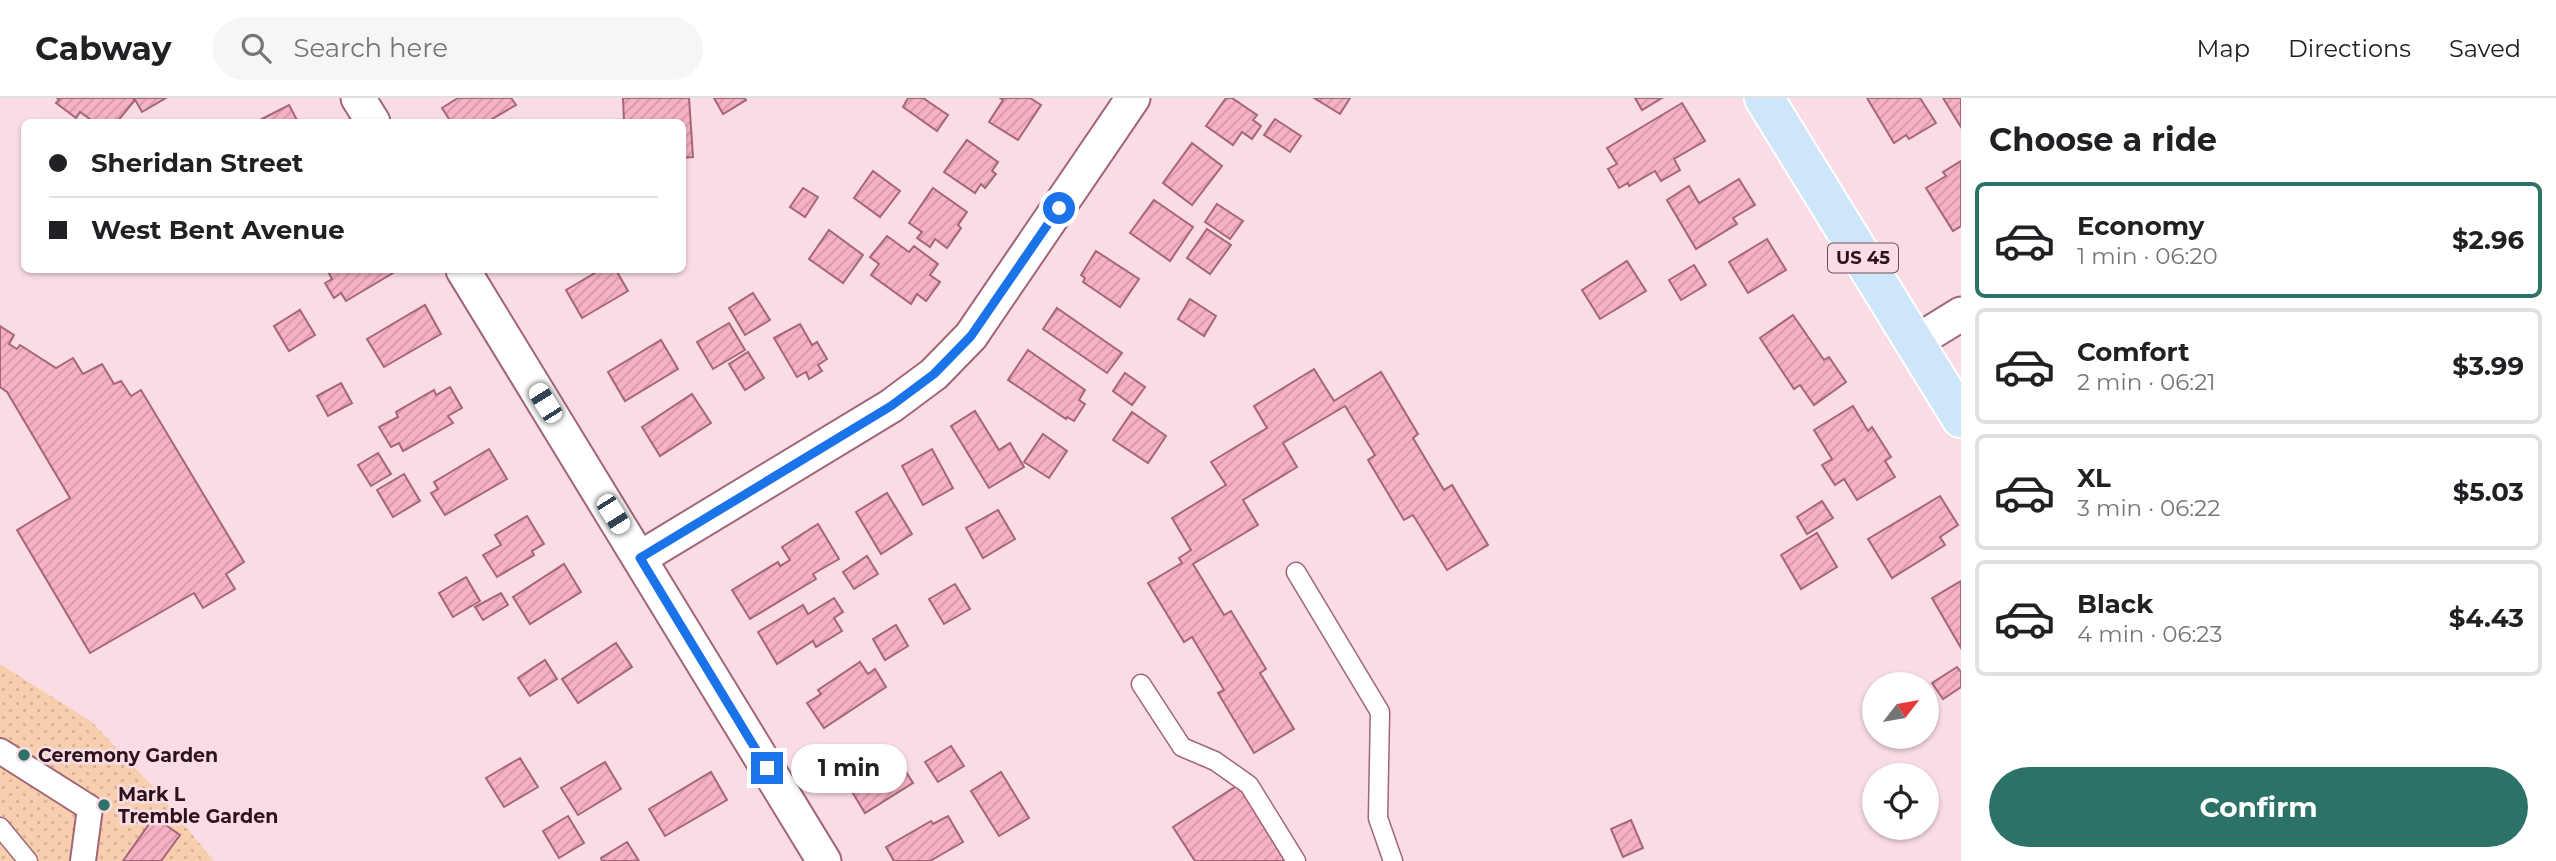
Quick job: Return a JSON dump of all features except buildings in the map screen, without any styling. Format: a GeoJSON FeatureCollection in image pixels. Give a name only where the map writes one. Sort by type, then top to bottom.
{"type":"FeatureCollection","features":[{"type":"Feature","properties":{"kind":"main road","name":"US 45"},"geometry":{"type":"LineString","coordinates":[[1764,98],[1961,418]]}},
{"type":"Feature","properties":{"kind":"street"},"geometry":{"type":"LineString","coordinates":[[358,98],[371,119]]}},
{"type":"Feature","properties":{"kind":"street"},"geometry":{"type":"LineString","coordinates":[[640,558],[891,406],[934,374],[971,336],[1133,98]]}},
{"type":"Feature","properties":{"kind":"street"},"geometry":{"type":"LineString","coordinates":[[465,273],[824,861]]}},
{"type":"Feature","properties":{"kind":"street"},"geometry":{"type":"LineString","coordinates":[[1914,343],[1961,314]]}},
{"type":"Feature","properties":{"kind":"street"},"geometry":{"type":"LineString","coordinates":[[0,751],[90,808],[83,861]]}},
{"type":"Feature","properties":{"kind":"lane"},"geometry":{"type":"LineString","coordinates":[[1296,572],[1380,712],[1378,818],[1393,861]]}},
{"type":"Feature","properties":{"kind":"lane"},"geometry":{"type":"LineString","coordinates":[[1141,684],[1182,747],[1215,761],[1249,785],[1296,861]]}},
{"type":"Feature","properties":{"kind":"lane"},"geometry":{"type":"LineString","coordinates":[[0,827],[28,861]]}},
{"type":"Feature","properties":{"kind":"shaded area"},"geometry":{"type":"Polygon","coordinates":[[[0,664],[92,722],[154,788],[214,861],[0,861],[0,664]]]}},
{"type":"Feature","properties":{"kind":"place","name":"Ceremony Garden"},"geometry":{"type":"Point","coordinates":[24,755]}},
{"type":"Feature","properties":{"kind":"place","name":"Mark L Tremble Garden"},"geometry":{"type":"Point","coordinates":[104,805]}},
{"type":"Feature","properties":{"kind":"route"},"geometry":{"type":"LineString","coordinates":[[767,768],[640,558],[891,406],[934,374],[971,336],[1059,208]]}}]}
